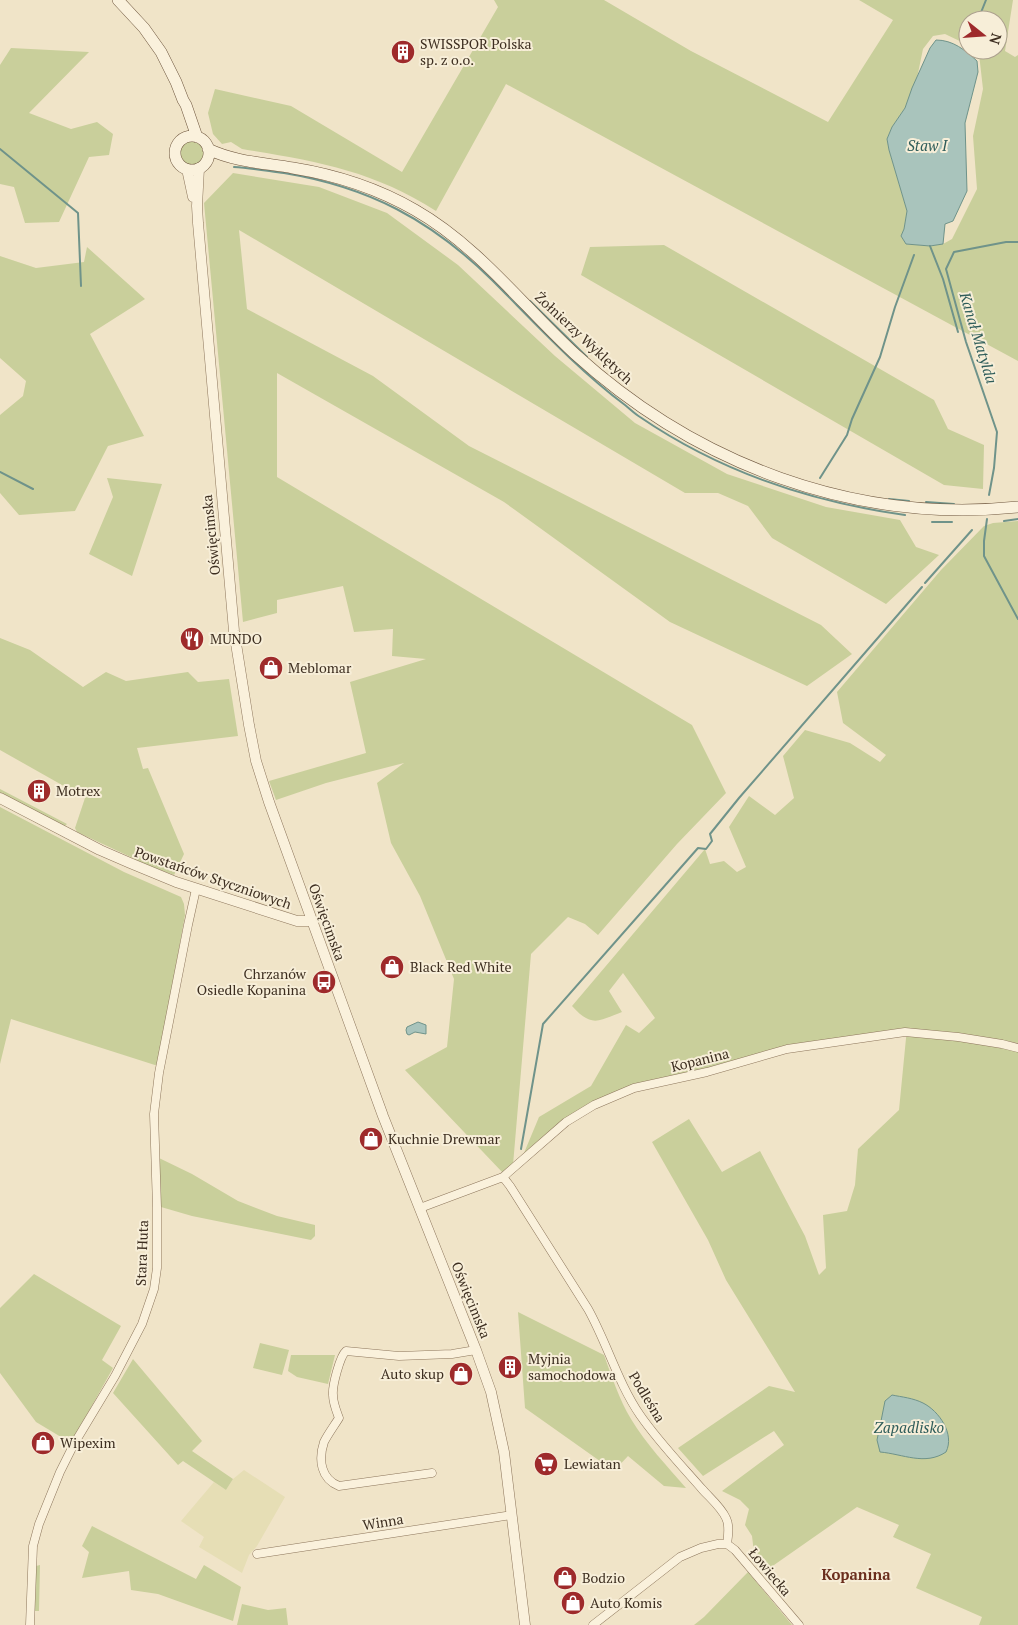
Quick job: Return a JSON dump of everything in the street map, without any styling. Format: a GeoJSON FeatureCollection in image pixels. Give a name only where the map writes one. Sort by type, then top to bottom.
{"type":"FeatureCollection","features":[{"type":"Feature","properties":{"kind":"main road"},"geometry":{"type":"LineString","coordinates":[[118,0],[140,24],[161,52],[186,105],[197,137]]}},
{"type":"Feature","properties":{"kind":"main road"},"geometry":{"type":"LineString","coordinates":[[183,100],[186,133],[177,146],[176,157],[178,162],[187,169],[203,165],[208,158],[208,149],[204,141],[193,136],[184,138]]}},
{"type":"Feature","properties":{"kind":"main road","name":"Żołnierzy Wyklętych"},"geometry":{"type":"LineString","coordinates":[[208,149],[238,159],[295,168],[346,180],[378,192],[415,210],[463,244],[497,275],[574,353],[620,392],[670,426],[725,456],[752,468],[800,485],[867,502],[918,508],[974,510],[1018,507]]}},
{"type":"Feature","properties":{"kind":"main road","name":"Żołnierzy Wyklętych"},"geometry":{"type":"LineString","coordinates":[[203,165],[238,159]]}},
{"type":"Feature","properties":{"kind":"street","name":"Oświęcimska"},"geometry":{"type":"LineString","coordinates":[[203,165],[197,206],[220,482],[234,631],[241,685],[256,761],[269,802],[383,1116],[476,1350],[497,1415],[504,1452],[525,1625]]}},
{"type":"Feature","properties":{"kind":"street","name":"Oświęcimska"},"geometry":{"type":"LineString","coordinates":[[187,169],[193,198],[197,206]]}},
{"type":"Feature","properties":{"kind":"street","name":"Powstańców Styczniowych"},"geometry":{"type":"LineString","coordinates":[[0,798],[100,850],[139,867],[196,889],[297,921],[312,921]]}},
{"type":"Feature","properties":{"kind":"street","name":"Stara Huta"},"geometry":{"type":"LineString","coordinates":[[30,1625],[33,1546],[39,1524],[60,1472],[74,1444],[115,1376],[142,1324],[154,1289],[157,1268],[154,1114],[160,1064],[196,889]]}},
{"type":"Feature","properties":{"kind":"street","name":"Kopanina"},"geometry":{"type":"LineString","coordinates":[[420,1208],[503,1177],[566,1122],[597,1104],[634,1088],[707,1072],[786,1049],[904,1032],[958,1037],[1018,1048]]}},
{"type":"Feature","properties":{"kind":"street","name":"Podleśna"},"geometry":{"type":"LineString","coordinates":[[503,1177],[588,1309],[640,1415],[658,1439],[717,1505],[726,1518],[729,1526],[727,1544]]}},
{"type":"Feature","properties":{"kind":"street"},"geometry":{"type":"LineString","coordinates":[[432,1473],[339,1486],[331,1483],[324,1475],[322,1453],[325,1442],[339,1418],[332,1392],[342,1357],[346,1351],[399,1356],[452,1354],[476,1350]]}},
{"type":"Feature","properties":{"kind":"street","name":"Winna"},"geometry":{"type":"LineString","coordinates":[[257,1554],[512,1515]]}},
{"type":"Feature","properties":{"kind":"street"},"geometry":{"type":"LineString","coordinates":[[593,1625],[680,1557],[701,1548],[727,1544]]}},
{"type":"Feature","properties":{"kind":"street","name":"Łowiecka"},"geometry":{"type":"LineString","coordinates":[[727,1544],[735,1550],[799,1625]]}},
{"type":"Feature","properties":{"kind":"shaded area"},"geometry":{"type":"Polygon","coordinates":[[[244,1470],[285,1497],[257,1546],[249,1555],[242,1573],[199,1547],[204,1537],[181,1521],[214,1482],[226,1490],[233,1479],[244,1470]]]}},
{"type":"Feature","properties":{"kind":"green space"},"geometry":{"type":"Polygon","coordinates":[[[494,0],[604,0],[691,51],[828,122],[893,20],[859,0],[1013,0],[1008,32],[1008,10],[958,10],[958,40],[945,34],[933,36],[923,49],[917,78],[905,108],[892,127],[887,139],[907,211],[901,236],[906,244],[930,246],[943,244],[952,239],[977,189],[973,136],[983,89],[980,60],[1008,60],[1008,53],[1015,57],[1018,55],[1018,361],[506,84],[436,211],[389,186],[342,169],[242,149],[231,142],[222,144],[213,134],[208,113],[215,89],[291,106],[402,172],[498,7],[494,0]]]}},
{"type":"Feature","properties":{"kind":"green space"},"geometry":{"type":"Polygon","coordinates":[[[11,48],[89,52],[29,113],[71,129],[97,122],[113,134],[109,155],[89,157],[59,222],[25,223],[14,187],[0,184],[0,65],[11,48]]]}},
{"type":"Feature","properties":{"kind":"green space"},"geometry":{"type":"Polygon","coordinates":[[[192,141],[200,145],[204,153],[200,161],[192,165],[184,161],[180,153],[184,145],[192,141]]]}},
{"type":"Feature","properties":{"kind":"green space"},"geometry":{"type":"Polygon","coordinates":[[[233,173],[319,187],[387,213],[458,265],[555,356],[635,423],[727,474],[826,507],[900,520],[916,547],[939,555],[886,604],[772,538],[748,506],[718,493],[685,493],[239,230],[247,309],[373,376],[469,446],[821,625],[852,654],[807,686],[670,622],[504,502],[277,373],[277,477],[692,725],[726,793],[677,844],[598,935],[585,924],[568,917],[531,954],[513,1165],[503,1173],[405,1070],[447,1047],[454,979],[420,896],[391,843],[377,783],[404,763],[326,783],[276,800],[269,781],[366,753],[350,682],[426,659],[392,656],[393,629],[354,632],[343,586],[277,600],[277,613],[243,622],[204,203],[233,173]]]}},
{"type":"Feature","properties":{"kind":"green space"},"geometry":{"type":"Polygon","coordinates":[[[664,245],[934,400],[948,429],[984,445],[983,489],[944,485],[581,275],[590,247],[664,245]]]}},
{"type":"Feature","properties":{"kind":"green space"},"geometry":{"type":"Polygon","coordinates":[[[87,247],[145,299],[90,334],[144,436],[108,446],[75,511],[19,515],[0,493],[0,415],[23,396],[26,381],[0,358],[0,256],[36,268],[84,262],[87,247]]]}},
{"type":"Feature","properties":{"kind":"green space"},"geometry":{"type":"Polygon","coordinates":[[[107,478],[162,484],[132,576],[89,554],[113,497],[107,478]]]}},
{"type":"Feature","properties":{"kind":"green space"},"geometry":{"type":"Polygon","coordinates":[[[1018,521],[1018,1043],[981,1037],[1018,1049],[1018,1625],[979,1625],[982,1617],[916,1588],[931,1554],[893,1537],[899,1525],[857,1507],[764,1572],[755,1561],[752,1536],[745,1525],[749,1509],[740,1500],[722,1491],[784,1445],[774,1431],[703,1476],[678,1448],[769,1386],[795,1392],[726,1280],[708,1240],[652,1142],[689,1119],[722,1172],[760,1151],[805,1236],[819,1275],[826,1268],[823,1215],[847,1211],[855,1185],[858,1149],[899,1110],[907,1028],[783,1046],[710,1069],[631,1085],[565,1118],[524,1153],[539,1117],[591,1086],[626,1025],[639,1033],[655,1018],[623,973],[609,991],[622,1012],[596,1021],[585,1017],[572,1006],[705,849],[710,864],[724,861],[737,872],[746,867],[729,827],[749,796],[775,815],[794,798],[783,756],[805,730],[850,743],[880,762],[886,755],[843,723],[837,692],[941,570],[984,526],[993,523],[1018,521]]]}},
{"type":"Feature","properties":{"kind":"green space"},"geometry":{"type":"Polygon","coordinates":[[[0,638],[30,650],[83,687],[106,672],[126,681],[188,672],[198,682],[229,679],[238,736],[137,748],[143,769],[148,768],[184,854],[174,875],[135,861],[135,859],[77,832],[75,828],[85,798],[0,750],[0,638]]]}},
{"type":"Feature","properties":{"kind":"green space"},"geometry":{"type":"Polygon","coordinates":[[[0,789],[67,824],[63,828],[0,794],[0,789]]]}},
{"type":"Feature","properties":{"kind":"green space"},"geometry":{"type":"Polygon","coordinates":[[[0,807],[124,872],[181,897],[185,915],[158,1066],[11,1019],[0,1064],[0,807]]]}},
{"type":"Feature","properties":{"kind":"green space"},"geometry":{"type":"Polygon","coordinates":[[[159,1158],[192,1174],[238,1201],[277,1216],[315,1225],[315,1236],[311,1240],[192,1216],[161,1207],[159,1158]]]}},
{"type":"Feature","properties":{"kind":"green space"},"geometry":{"type":"Polygon","coordinates":[[[34,1274],[121,1326],[102,1360],[113,1368],[71,1443],[36,1422],[0,1373],[0,1308],[34,1274]]]}},
{"type":"Feature","properties":{"kind":"green space"},"geometry":{"type":"Polygon","coordinates":[[[518,1312],[604,1355],[619,1396],[631,1419],[650,1446],[686,1488],[664,1486],[628,1456],[614,1471],[525,1408],[518,1312]]]}},
{"type":"Feature","properties":{"kind":"green space"},"geometry":{"type":"Polygon","coordinates":[[[260,1343],[289,1350],[282,1375],[253,1368],[260,1343]]]}},
{"type":"Feature","properties":{"kind":"green space"},"geometry":{"type":"Polygon","coordinates":[[[291,1355],[335,1355],[328,1384],[297,1377],[288,1371],[291,1355]]]}},
{"type":"Feature","properties":{"kind":"green space"},"geometry":{"type":"Polygon","coordinates":[[[133,1359],[202,1441],[192,1451],[233,1479],[226,1490],[183,1461],[178,1465],[113,1393],[133,1359]]]}},
{"type":"Feature","properties":{"kind":"green space"},"geometry":{"type":"Polygon","coordinates":[[[92,1526],[196,1579],[204,1565],[241,1587],[233,1621],[158,1594],[131,1590],[129,1571],[82,1578],[89,1552],[82,1546],[92,1526]]]}},
{"type":"Feature","properties":{"kind":"green space"},"geometry":{"type":"Polygon","coordinates":[[[40,1565],[39,1611],[35,1611],[36,1566],[40,1565]]]}},
{"type":"Feature","properties":{"kind":"green space"},"geometry":{"type":"Polygon","coordinates":[[[748,1572],[792,1625],[694,1625],[704,1617],[748,1572]]]}},
{"type":"Feature","properties":{"kind":"green space"},"geometry":{"type":"Polygon","coordinates":[[[242,1604],[268,1610],[286,1608],[288,1625],[237,1625],[242,1604]]]}},
{"type":"Feature","properties":{"kind":"water","name":"Staw I"},"geometry":{"type":"Polygon","coordinates":[[[936,40],[953,44],[958,47],[958,60],[976,60],[978,72],[965,123],[967,191],[953,221],[945,224],[943,244],[930,246],[906,244],[901,236],[907,211],[887,139],[892,127],[905,108],[930,48],[936,40]]]}},
{"type":"Feature","properties":{"kind":"water"},"geometry":{"type":"Polygon","coordinates":[[[418,1022],[426,1025],[426,1034],[415,1032],[407,1034],[407,1027],[418,1022]]]}},
{"type":"Feature","properties":{"kind":"water","name":"Zapadlisko"},"geometry":{"type":"Polygon","coordinates":[[[892,1395],[919,1401],[940,1417],[947,1431],[948,1445],[946,1452],[938,1456],[922,1459],[880,1452],[877,1440],[885,1401],[892,1395]]]}},
{"type":"Feature","properties":{"kind":"waterway"},"geometry":{"type":"LineString","coordinates":[[982,10],[986,0]]}},
{"type":"Feature","properties":{"kind":"waterway"},"geometry":{"type":"LineString","coordinates":[[0,149],[78,213],[81,286]]}},
{"type":"Feature","properties":{"kind":"waterway"},"geometry":{"type":"LineString","coordinates":[[234,167],[284,173],[344,187],[371,197],[422,223],[469,259],[573,361],[607,391],[638,416],[702,453],[734,468],[801,493],[835,502],[905,515]]}},
{"type":"Feature","properties":{"kind":"waterway","name":"Kanał Matylda"},"geometry":{"type":"LineString","coordinates":[[989,495],[994,468],[997,432],[966,342],[946,269],[954,252],[1006,242],[1018,242]]}},
{"type":"Feature","properties":{"kind":"waterway"},"geometry":{"type":"LineString","coordinates":[[930,246],[943,279],[958,332]]}},
{"type":"Feature","properties":{"kind":"waterway"},"geometry":{"type":"LineString","coordinates":[[820,478],[847,435],[852,419],[880,357],[895,307],[914,255]]}},
{"type":"Feature","properties":{"kind":"waterway"},"geometry":{"type":"LineString","coordinates":[[530,301],[587,357]]}},
{"type":"Feature","properties":{"kind":"waterway"},"geometry":{"type":"LineString","coordinates":[[0,472],[33,489]]}},
{"type":"Feature","properties":{"kind":"waterway"},"geometry":{"type":"LineString","coordinates":[[889,499],[909,501]]}},
{"type":"Feature","properties":{"kind":"waterway"},"geometry":{"type":"LineString","coordinates":[[926,502],[954,504]]}},
{"type":"Feature","properties":{"kind":"waterway","name":"Kanał Matylda"},"geometry":{"type":"LineString","coordinates":[[987,519],[984,556],[1018,619]]}},
{"type":"Feature","properties":{"kind":"waterway"},"geometry":{"type":"LineString","coordinates":[[1004,521],[1018,519]]}},
{"type":"Feature","properties":{"kind":"waterway"},"geometry":{"type":"LineString","coordinates":[[932,522],[952,522]]}},
{"type":"Feature","properties":{"kind":"waterway"},"geometry":{"type":"LineString","coordinates":[[925,583],[972,530]]}},
{"type":"Feature","properties":{"kind":"waterway"},"geometry":{"type":"LineString","coordinates":[[521,1149],[543,1024],[698,848],[706,849],[712,841],[710,834],[739,798],[922,587]]}},
{"type":"Feature","properties":{"kind":"place","name":"SWISSPOR Polska sp. z o.o."},"geometry":{"type":"Point","coordinates":[403,52]}},
{"type":"Feature","properties":{"kind":"place","name":"MUNDO"},"geometry":{"type":"Point","coordinates":[192,639]}},
{"type":"Feature","properties":{"kind":"place","name":"Meblomar"},"geometry":{"type":"Point","coordinates":[271,668]}},
{"type":"Feature","properties":{"kind":"place","name":"Motrex"},"geometry":{"type":"Point","coordinates":[39,791]}},
{"type":"Feature","properties":{"kind":"place","name":"Black Red White"},"geometry":{"type":"Point","coordinates":[392,967]}},
{"type":"Feature","properties":{"kind":"place","name":"Chrzanów Osiedle Kopanina"},"geometry":{"type":"Point","coordinates":[324,982]}},
{"type":"Feature","properties":{"kind":"place","name":"Kuchnie Drewmar"},"geometry":{"type":"Point","coordinates":[371,1139]}},
{"type":"Feature","properties":{"kind":"place","name":"Myjnia samochodowa"},"geometry":{"type":"Point","coordinates":[510,1367]}},
{"type":"Feature","properties":{"kind":"place","name":"Auto skup"},"geometry":{"type":"Point","coordinates":[461,1374]}},
{"type":"Feature","properties":{"kind":"place","name":"Wipexim"},"geometry":{"type":"Point","coordinates":[43,1443]}},
{"type":"Feature","properties":{"kind":"place","name":"Lewiatan"},"geometry":{"type":"Point","coordinates":[546,1464]}},
{"type":"Feature","properties":{"kind":"place","name":"Bodzio"},"geometry":{"type":"Point","coordinates":[565,1578]}},
{"type":"Feature","properties":{"kind":"place","name":"Auto Komis"},"geometry":{"type":"Point","coordinates":[573,1603]}},
{"type":"Feature","properties":{"kind":"district","name":"Kopanina"},"geometry":{"type":"Point","coordinates":[856,1575]}}]}
